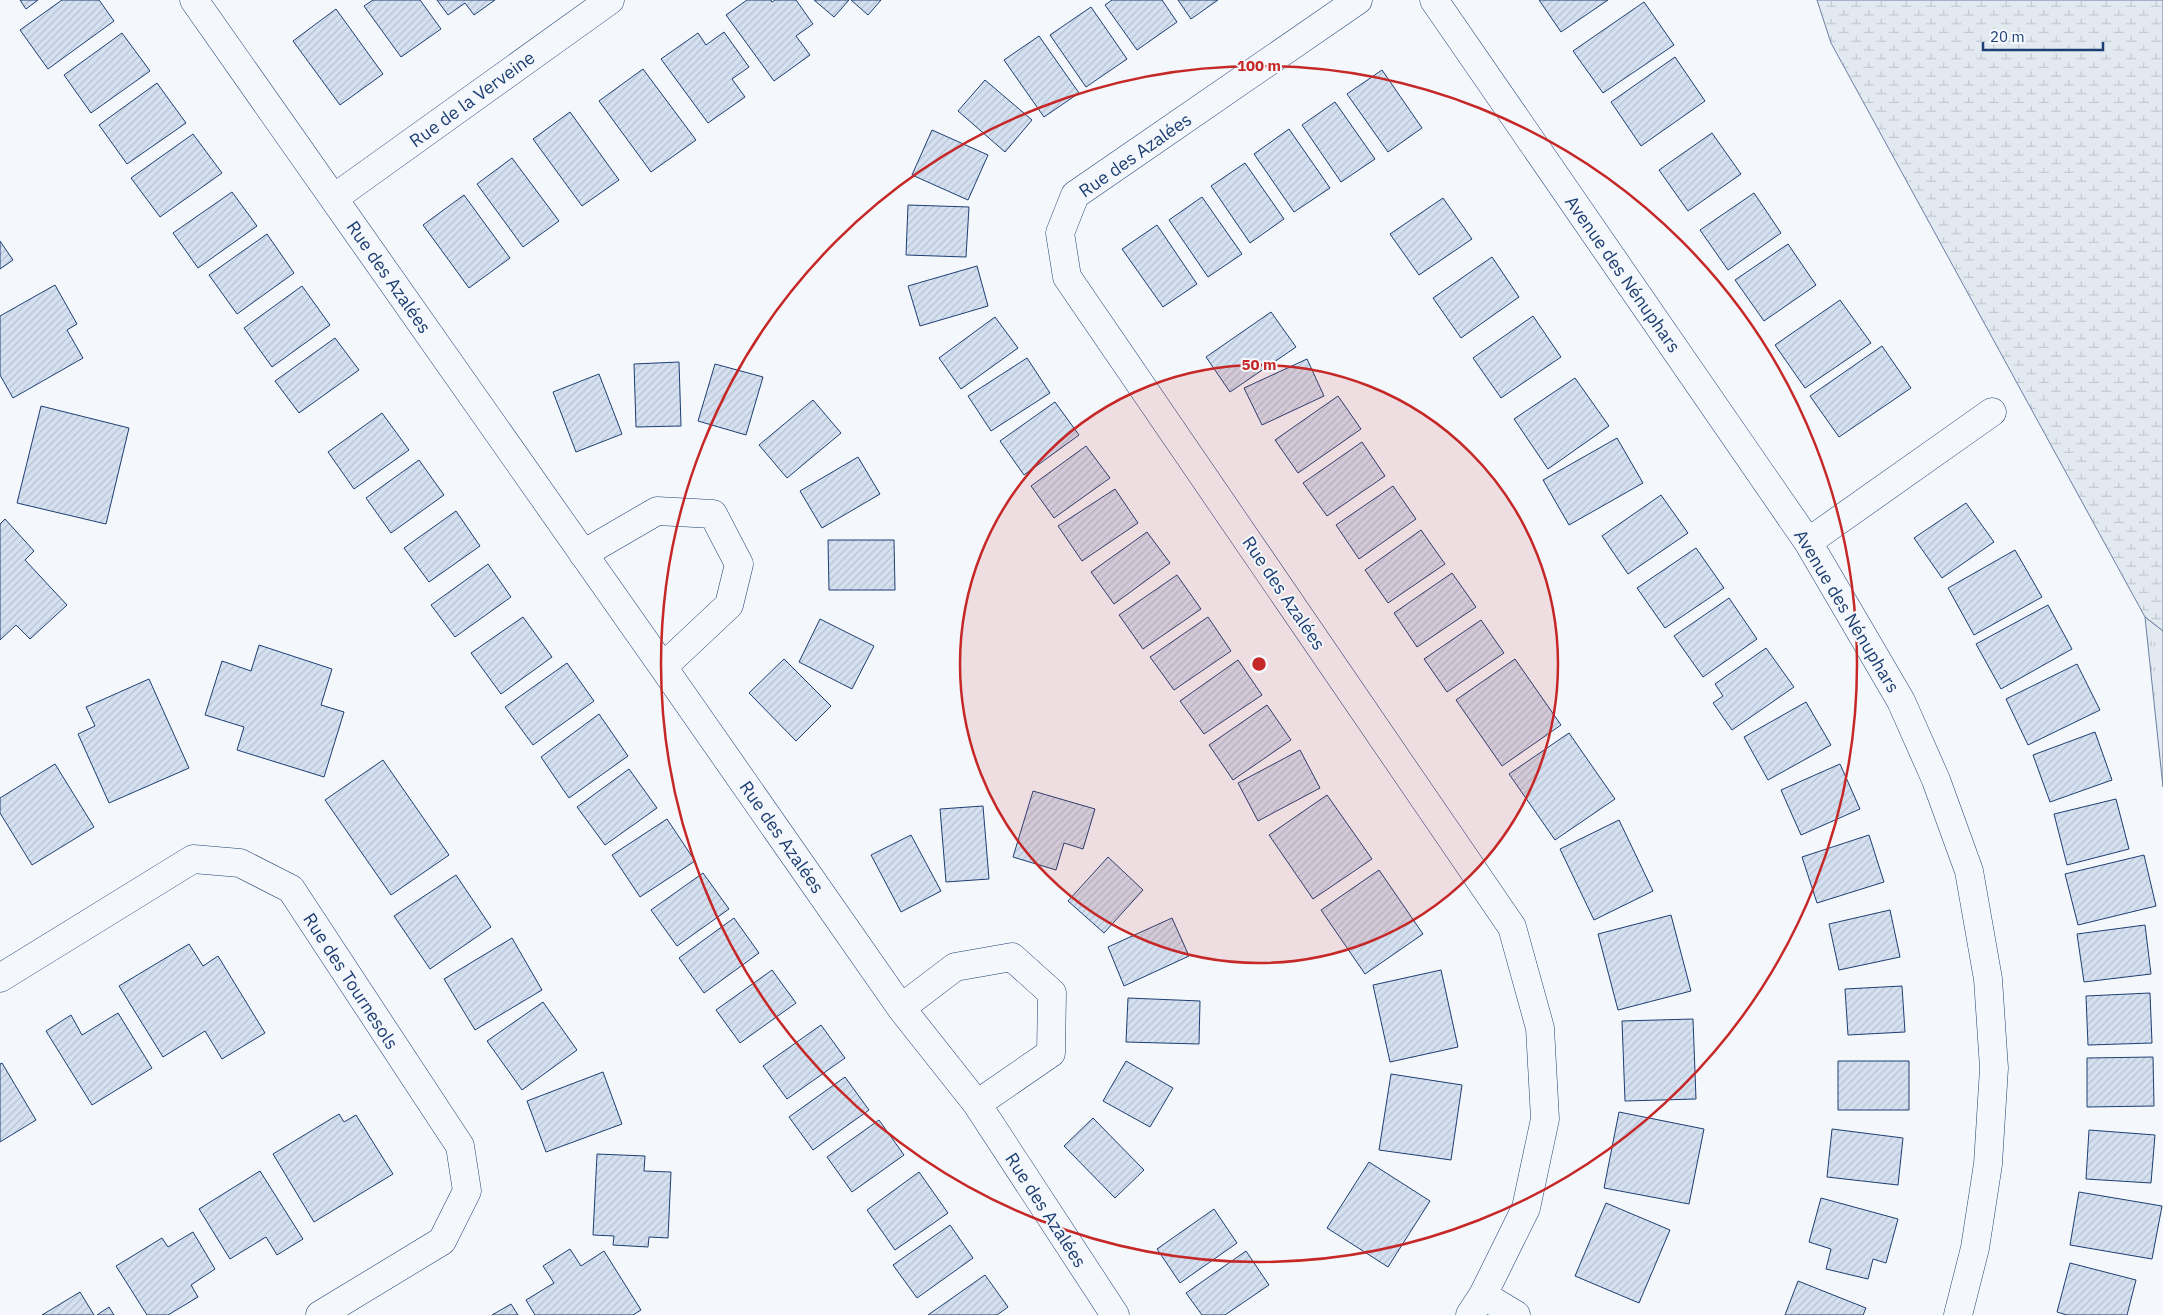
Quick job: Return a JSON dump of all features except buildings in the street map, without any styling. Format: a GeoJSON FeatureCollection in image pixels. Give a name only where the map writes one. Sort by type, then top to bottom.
{"type":"FeatureCollection","features":[{"type":"Feature","properties":{"kind":"street","name":"Rue des Azalées"},"geometry":{"type":"LineString","coordinates":[[194,0],[901,1008],[977,1104],[1115,1315]]}},
{"type":"Feature","properties":{"kind":"street","name":"Rue de la Verveine"},"geometry":{"type":"LineString","coordinates":[[334,198],[610,0]]}},
{"type":"Feature","properties":{"kind":"street","name":"Rue des Azalées"},"geometry":{"type":"LineString","coordinates":[[1358,0],[1075,195],[1060,233],[1067,277],[1512,927],[1540,1028],[1545,1119],[1526,1208],[1477,1305]]}},
{"type":"Feature","properties":{"kind":"street","name":"Avenue des Nénuphars"},"geometry":{"type":"LineString","coordinates":[[1434,0],[1808,542],[1902,701],[1936,780],[1969,871],[1988,979],[1994,1068],[1988,1164],[1975,1248],[1958,1315]]}},
{"type":"Feature","properties":{"kind":"street"},"geometry":{"type":"LineString","coordinates":[[1808,542],[1992,412]]}},
{"type":"Feature","properties":{"kind":"street"},"geometry":{"type":"LineString","coordinates":[[582,554],[657,511],[713,514],[740,564],[729,605],[663,667]]}},
{"type":"Feature","properties":{"kind":"street","name":"Rue des Tournesols"},"geometry":{"type":"LineString","coordinates":[[0,978],[194,859],[240,863],[291,889],[460,1146],[467,1191],[442,1241],[320,1315]]}},
{"type":"Feature","properties":{"kind":"street"},"geometry":{"type":"LineString","coordinates":[[901,1008],[955,967],[1012,957],[1052,993],[1051,1053],[977,1104]]}},
{"type":"Feature","properties":{"kind":"street"},"geometry":{"type":"LineString","coordinates":[[1477,1305],[1516,1315]]}},
{"type":"Feature","properties":{"kind":"green space"},"geometry":{"type":"Polygon","coordinates":[[[1817,0],[2163,0],[2163,631],[2145,617],[1831,43],[1817,0]]]}},
{"type":"Feature","properties":{"kind":"green space"},"geometry":{"type":"Polygon","coordinates":[[[2145,617],[2163,631],[2163,787],[2145,617]]]}}]}
